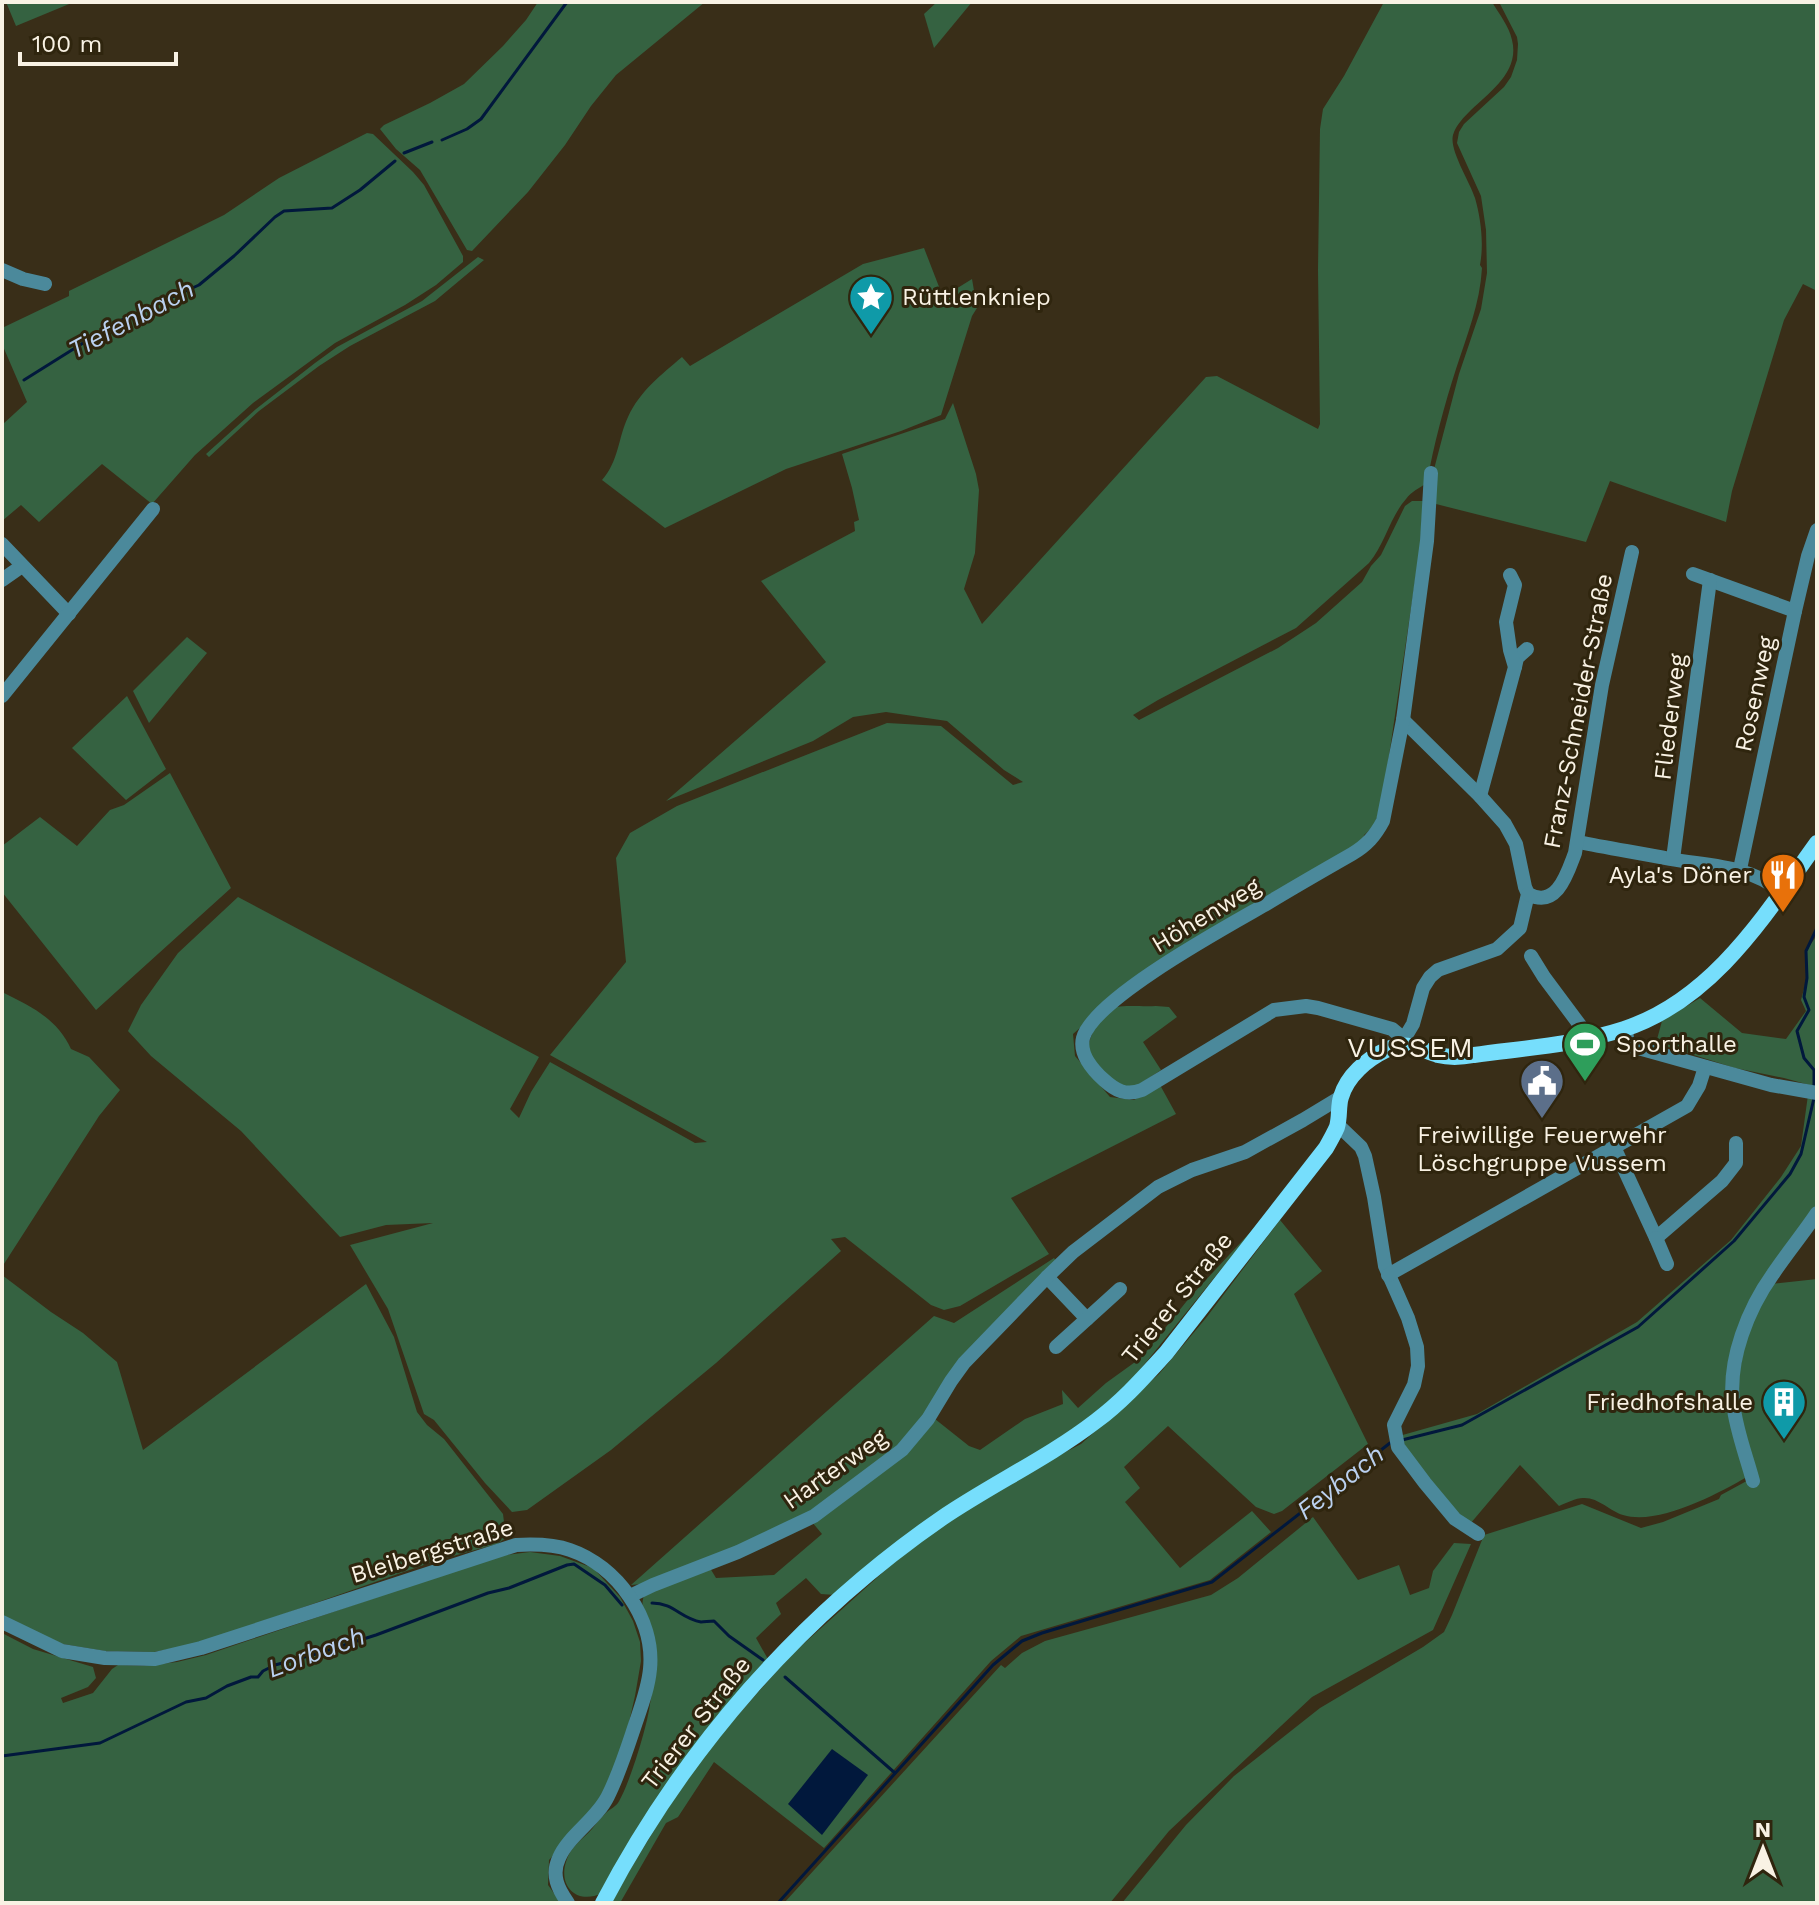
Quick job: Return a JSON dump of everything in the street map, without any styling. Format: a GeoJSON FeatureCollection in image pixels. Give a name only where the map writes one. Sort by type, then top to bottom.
{"type":"FeatureCollection","features":[{"type":"Feature","properties":{"kind":"main road"},"geometry":{"type":"LineString","coordinates":[[1404,1042],[1439,1055],[1462,1057],[1586,1039],[1626,1028],[1663,1012],[1693,992],[1731,956],[1817,843]]}},
{"type":"Feature","properties":{"kind":"main road","name":"Trierer Straße"},"geometry":{"type":"LineString","coordinates":[[603,1903],[636,1844],[686,1767],[786,1649],[887,1559],[943,1517],[1065,1444],[1126,1396],[1166,1353],[1319,1158],[1338,1125],[1341,1097],[1354,1074],[1364,1063],[1404,1042]]}},
{"type":"Feature","properties":{"kind":"street"},"geometry":{"type":"LineString","coordinates":[[2,270],[45,284]]}},
{"type":"Feature","properties":{"kind":"street","name":"Höhenweg"},"geometry":{"type":"LineString","coordinates":[[1404,1042],[1392,1029],[1318,1008],[1306,1006],[1274,1010],[1134,1093],[1118,1091],[1096,1073],[1083,1054],[1082,1039],[1090,1025],[1107,1008],[1171,959],[1368,844],[1376,834],[1383,821],[1403,720],[1427,541],[1431,473]]}},
{"type":"Feature","properties":{"kind":"street"},"geometry":{"type":"LineString","coordinates":[[2,696],[153,509]]}},
{"type":"Feature","properties":{"kind":"street","name":"Rosenweg"},"geometry":{"type":"LineString","coordinates":[[1740,869],[1795,611],[1817,530]]}},
{"type":"Feature","properties":{"kind":"street"},"geometry":{"type":"LineString","coordinates":[[2,544],[69,614]]}},
{"type":"Feature","properties":{"kind":"street","name":"Franz-Schneider-Straße"},"geometry":{"type":"LineString","coordinates":[[1528,894],[1540,898],[1557,891],[1568,872],[1578,842],[1602,685],[1632,552]]}},
{"type":"Feature","properties":{"kind":"street"},"geometry":{"type":"LineString","coordinates":[[2,580],[22,566]]}},
{"type":"Feature","properties":{"kind":"street"},"geometry":{"type":"LineString","coordinates":[[1693,574],[1795,611]]}},
{"type":"Feature","properties":{"kind":"street"},"geometry":{"type":"LineString","coordinates":[[1510,575],[1515,585],[1506,622],[1515,667]]}},
{"type":"Feature","properties":{"kind":"street","name":"Fliederweg"},"geometry":{"type":"LineString","coordinates":[[1673,859],[1710,580]]}},
{"type":"Feature","properties":{"kind":"street"},"geometry":{"type":"LineString","coordinates":[[1480,796],[1517,658],[1527,649]]}},
{"type":"Feature","properties":{"kind":"street"},"geometry":{"type":"LineString","coordinates":[[1403,720],[1505,824],[1516,844],[1528,894],[1520,928],[1497,949],[1438,970],[1430,977],[1404,1042]]}},
{"type":"Feature","properties":{"kind":"street"},"geometry":{"type":"LineString","coordinates":[[1578,842],[1740,869],[1762,878],[1781,892]]}},
{"type":"Feature","properties":{"kind":"street"},"geometry":{"type":"LineString","coordinates":[[1531,956],[1585,1032],[1586,1039]]}},
{"type":"Feature","properties":{"kind":"street"},"geometry":{"type":"LineString","coordinates":[[1626,1028],[1631,1046],[1771,1085],[1811,1092]]}},
{"type":"Feature","properties":{"kind":"street"},"geometry":{"type":"LineString","coordinates":[[1388,1275],[1687,1106],[1699,1086],[1705,1067]]}},
{"type":"Feature","properties":{"kind":"street","name":"Harterweg"},"geometry":{"type":"LineString","coordinates":[[630,1596],[738,1552],[814,1516],[902,1450],[928,1419],[957,1371],[1073,1252],[1158,1187],[1192,1170],[1245,1152],[1341,1097]]}},
{"type":"Feature","properties":{"kind":"street"},"geometry":{"type":"LineString","coordinates":[[1338,1125],[1361,1147],[1365,1156],[1385,1266],[1417,1347],[1418,1365],[1414,1385],[1394,1425],[1396,1441],[1455,1519],[1478,1534]]}},
{"type":"Feature","properties":{"kind":"street"},"geometry":{"type":"LineString","coordinates":[[1656,1238],[1722,1181],[1736,1163],[1736,1143]]}},
{"type":"Feature","properties":{"kind":"street"},"geometry":{"type":"LineString","coordinates":[[1614,1147],[1667,1264]]}},
{"type":"Feature","properties":{"kind":"street"},"geometry":{"type":"LineString","coordinates":[[1753,1481],[1732,1399],[1737,1356],[1759,1295],[1817,1213]]}},
{"type":"Feature","properties":{"kind":"street"},"geometry":{"type":"LineString","coordinates":[[1047,1277],[1087,1319]]}},
{"type":"Feature","properties":{"kind":"street"},"geometry":{"type":"LineString","coordinates":[[1056,1347],[1120,1289]]}},
{"type":"Feature","properties":{"kind":"street","name":"Bleibergstraße"},"geometry":{"type":"LineString","coordinates":[[2,1622],[62,1651],[105,1658],[155,1659],[201,1648],[516,1545],[543,1544],[570,1549],[591,1559],[610,1573],[630,1596],[649,1644],[650,1666],[643,1703],[607,1798],[558,1858],[556,1882],[568,1903]]}},
{"type":"Feature","properties":{"kind":"green space"},"geometry":{"type":"Polygon","coordinates":[[[6,2],[74,2],[16,26],[6,2]]]}},
{"type":"Feature","properties":{"kind":"green space"},"geometry":{"type":"Polygon","coordinates":[[[538,2],[705,2],[616,75],[528,192],[472,251],[467,250],[420,170],[396,149],[380,129],[464,84],[503,46],[538,2]]]}},
{"type":"Feature","properties":{"kind":"green space"},"geometry":{"type":"Polygon","coordinates":[[[937,2],[972,2],[934,48],[924,14],[937,2]]]}},
{"type":"Feature","properties":{"kind":"green space"},"geometry":{"type":"Polygon","coordinates":[[[1384,2],[1492,2],[1509,30],[1513,51],[1512,61],[1502,80],[1463,118],[1453,135],[1457,157],[1477,206],[1482,268],[1476,307],[1444,411],[1427,483],[1410,494],[1400,506],[1369,563],[1296,628],[1133,715],[1139,720],[1278,648],[1316,623],[1362,582],[1381,555],[1405,506],[1412,501],[1423,501],[1420,548],[1384,789],[1375,825],[1364,835],[1363,842],[1140,976],[1073,1034],[1075,1056],[1110,1097],[1134,1100],[1160,1085],[1176,1114],[1011,1198],[1049,1254],[960,1306],[944,1310],[931,1305],[845,1237],[831,1239],[841,1251],[716,1363],[611,1450],[527,1510],[512,1512],[434,1420],[424,1414],[388,1309],[350,1245],[433,1223],[386,1225],[340,1237],[241,1131],[151,1056],[128,1031],[141,1005],[178,953],[238,897],[539,1057],[510,1109],[519,1118],[550,1062],[695,1143],[707,1142],[550,1055],[626,962],[616,858],[630,833],[677,806],[887,723],[941,726],[1013,785],[1023,782],[1004,770],[947,721],[886,712],[853,717],[813,741],[666,801],[826,662],[761,581],[855,531],[854,522],[859,520],[842,454],[945,419],[953,403],[979,490],[975,553],[964,589],[982,624],[1206,377],[1217,376],[1318,429],[1320,129],[1323,109],[1384,2]]]}},
{"type":"Feature","properties":{"kind":"green space"},"geometry":{"type":"Polygon","coordinates":[[[1499,2],[1817,2],[1817,291],[1803,284],[1784,320],[1732,491],[1726,522],[1610,481],[1586,542],[1436,504],[1433,473],[1459,374],[1481,309],[1487,273],[1481,196],[1457,143],[1459,132],[1504,87],[1517,60],[1517,37],[1499,2]]]}},
{"type":"Feature","properties":{"kind":"green space"},"geometry":{"type":"Polygon","coordinates":[[[367,133],[373,134],[424,185],[463,256],[463,262],[405,305],[335,343],[253,403],[195,455],[152,504],[102,464],[39,522],[21,505],[2,521],[2,425],[27,402],[2,344],[2,328],[69,296],[69,291],[224,215],[279,178],[367,133]]]}},
{"type":"Feature","properties":{"kind":"green space"},"geometry":{"type":"Polygon","coordinates":[[[924,248],[943,297],[972,279],[977,308],[941,415],[786,469],[665,528],[602,480],[612,465],[633,408],[652,384],[682,357],[690,366],[863,264],[924,248]]]}},
{"type":"Feature","properties":{"kind":"green space"},"geometry":{"type":"Polygon","coordinates":[[[478,257],[484,260],[435,301],[319,366],[259,411],[209,457],[206,454],[256,409],[337,347],[422,301],[478,257]]]}},
{"type":"Feature","properties":{"kind":"green space"},"geometry":{"type":"Polygon","coordinates":[[[187,637],[207,653],[149,723],[133,691],[187,637]]]}},
{"type":"Feature","properties":{"kind":"green space"},"geometry":{"type":"Polygon","coordinates":[[[127,696],[166,769],[126,800],[72,748],[127,696]]]}},
{"type":"Feature","properties":{"kind":"green space"},"geometry":{"type":"Polygon","coordinates":[[[170,773],[231,888],[96,1010],[2,892],[2,846],[40,817],[77,846],[110,810],[124,805],[170,773]]]}},
{"type":"Feature","properties":{"kind":"green space"},"geometry":{"type":"Polygon","coordinates":[[[1815,938],[1817,1087],[1735,1068],[1656,1043],[1662,1021],[1700,998],[1742,1033],[1786,1039],[1806,1011],[1801,1000],[1807,978],[1806,951],[1815,938]]]}},
{"type":"Feature","properties":{"kind":"green space"},"geometry":{"type":"Polygon","coordinates":[[[2,992],[50,1021],[71,1049],[89,1057],[120,1090],[99,1116],[2,1267],[2,992]]]}},
{"type":"Feature","properties":{"kind":"green space"},"geometry":{"type":"Polygon","coordinates":[[[1117,1007],[1169,1007],[1177,1017],[1143,1042],[1161,1070],[1132,1089],[1116,1087],[1086,1053],[1096,1026],[1104,1014],[1117,1007]]]}},
{"type":"Feature","properties":{"kind":"green space"},"geometry":{"type":"Polygon","coordinates":[[[1808,1095],[1817,1098],[1817,1206],[1756,1293],[1727,1411],[1747,1477],[1687,1506],[1653,1516],[1637,1517],[1623,1515],[1588,1498],[1559,1506],[1520,1465],[1470,1524],[1433,1489],[1399,1436],[1477,1414],[1637,1322],[1731,1240],[1781,1177],[1801,1146],[1808,1095]]]}},
{"type":"Feature","properties":{"kind":"green space"},"geometry":{"type":"Polygon","coordinates":[[[1280,1220],[1322,1271],[1294,1294],[1368,1444],[1274,1514],[1256,1507],[1168,1426],[1124,1467],[1140,1488],[1125,1502],[1180,1568],[1252,1511],[1271,1532],[1210,1580],[1021,1636],[991,1661],[824,1848],[714,1762],[678,1817],[666,1823],[620,1903],[610,1903],[664,1814],[711,1746],[790,1656],[890,1566],[947,1521],[1036,1467],[1081,1444],[1159,1374],[1280,1220]]]}},
{"type":"Feature","properties":{"kind":"green space"},"geometry":{"type":"Polygon","coordinates":[[[1256,1226],[1118,1397],[835,1595],[821,1594],[806,1578],[776,1603],[781,1614],[756,1638],[769,1661],[602,1893],[585,1897],[572,1891],[564,1871],[568,1857],[573,1848],[618,1803],[633,1769],[645,1726],[653,1671],[643,1610],[644,1595],[710,1568],[716,1578],[774,1575],[822,1534],[812,1522],[935,1419],[969,1446],[980,1450],[1025,1419],[1063,1404],[1062,1390],[1078,1408],[1142,1357],[1190,1297],[1256,1226]]]}},
{"type":"Feature","properties":{"kind":"green space"},"geometry":{"type":"Polygon","coordinates":[[[1054,1258],[1057,1262],[901,1446],[809,1514],[729,1552],[642,1584],[631,1585],[934,1316],[954,1323],[1054,1258]]]}},
{"type":"Feature","properties":{"kind":"green space"},"geometry":{"type":"Polygon","coordinates":[[[2,1275],[83,1333],[117,1362],[143,1450],[366,1284],[394,1337],[417,1412],[444,1439],[503,1514],[506,1538],[497,1544],[435,1561],[201,1643],[154,1652],[105,1651],[57,1643],[2,1617],[2,1275]]]}},
{"type":"Feature","properties":{"kind":"green space"},"geometry":{"type":"Polygon","coordinates":[[[1817,1279],[1817,1903],[1122,1903],[1186,1825],[1234,1776],[1320,1708],[1444,1632],[1484,1535],[1582,1504],[1641,1528],[1719,1499],[1754,1477],[1734,1399],[1748,1329],[1771,1284],[1817,1279]]]}},
{"type":"Feature","properties":{"kind":"green space"},"geometry":{"type":"Polygon","coordinates":[[[1313,1517],[1358,1580],[1399,1565],[1410,1595],[1429,1588],[1433,1571],[1454,1543],[1471,1544],[1433,1630],[1312,1697],[1169,1831],[1110,1903],[784,1903],[1001,1665],[1005,1668],[1022,1653],[1045,1641],[1211,1595],[1238,1578],[1313,1517]]]}},
{"type":"Feature","properties":{"kind":"green space"},"geometry":{"type":"Polygon","coordinates":[[[530,1552],[560,1556],[593,1568],[620,1597],[640,1642],[641,1661],[635,1696],[615,1769],[598,1806],[549,1860],[548,1885],[561,1903],[2,1903],[2,1633],[33,1649],[93,1667],[96,1678],[88,1687],[61,1698],[63,1703],[93,1693],[118,1665],[144,1666],[206,1655],[498,1556],[530,1552]]]}},
{"type":"Feature","properties":{"kind":"water"},"geometry":{"type":"Polygon","coordinates":[[[832,1749],[868,1775],[822,1835],[788,1804],[832,1749]]]}},
{"type":"Feature","properties":{"kind":"waterway","name":"Tiefenbach"},"geometry":{"type":"LineString","coordinates":[[442,140],[481,119],[567,2]]}},
{"type":"Feature","properties":{"kind":"waterway","name":"Tiefenbach"},"geometry":{"type":"LineString","coordinates":[[404,153],[432,142]]}},
{"type":"Feature","properties":{"kind":"waterway","name":"Tiefenbach"},"geometry":{"type":"LineString","coordinates":[[24,380],[115,323],[199,285],[284,211],[332,208],[395,161]]}},
{"type":"Feature","properties":{"kind":"waterway","name":"Feybach"},"geometry":{"type":"LineString","coordinates":[[1817,893],[1817,899]]}},
{"type":"Feature","properties":{"kind":"waterway","name":"Feybach"},"geometry":{"type":"LineString","coordinates":[[1814,1086],[1814,1070],[1804,1058],[1797,1031],[1809,1010],[1804,997],[1806,951],[1817,928]]}},
{"type":"Feature","properties":{"kind":"waterway","name":"Feybach"},"geometry":{"type":"LineString","coordinates":[[1402,1440],[1462,1425],[1638,1327],[1734,1241],[1790,1174],[1801,1154],[1814,1098]]}},
{"type":"Feature","properties":{"kind":"waterway","name":"Feybach"},"geometry":{"type":"LineString","coordinates":[[778,1903],[993,1665],[1022,1641],[1212,1582],[1390,1443]]}},
{"type":"Feature","properties":{"kind":"waterway","name":"Lorbach"},"geometry":{"type":"LineString","coordinates":[[2,1756],[100,1743],[186,1702],[206,1698],[227,1686],[258,1677],[275,1665],[376,1635],[567,1565],[574,1564],[605,1585],[622,1605]]}},
{"type":"Feature","properties":{"kind":"waterway","name":"Lorbach"},"geometry":{"type":"LineString","coordinates":[[652,1603],[666,1606],[694,1620],[714,1621],[763,1660]]}},
{"type":"Feature","properties":{"kind":"waterway","name":"Lorbach"},"geometry":{"type":"LineString","coordinates":[[785,1677],[895,1773]]}},
{"type":"Feature","properties":{"kind":"place","name":"Rüttlenkniep"},"geometry":{"type":"Point","coordinates":[871,336]}},
{"type":"Feature","properties":{"kind":"place","name":"Ayla's Döner"},"geometry":{"type":"Point","coordinates":[1783,914]}},
{"type":"Feature","properties":{"kind":"place","name":"Sporthalle"},"geometry":{"type":"Point","coordinates":[1585,1083]}},
{"type":"Feature","properties":{"kind":"place","name":"Freiwillige Feuerwehr Löschgruppe Vussem"},"geometry":{"type":"Point","coordinates":[1542,1120]}},
{"type":"Feature","properties":{"kind":"place","name":"Friedhofshalle"},"geometry":{"type":"Point","coordinates":[1784,1441]}},
{"type":"Feature","properties":{"kind":"district","name":"VUSSEM"},"geometry":{"type":"Point","coordinates":[1411,1047]}}]}
